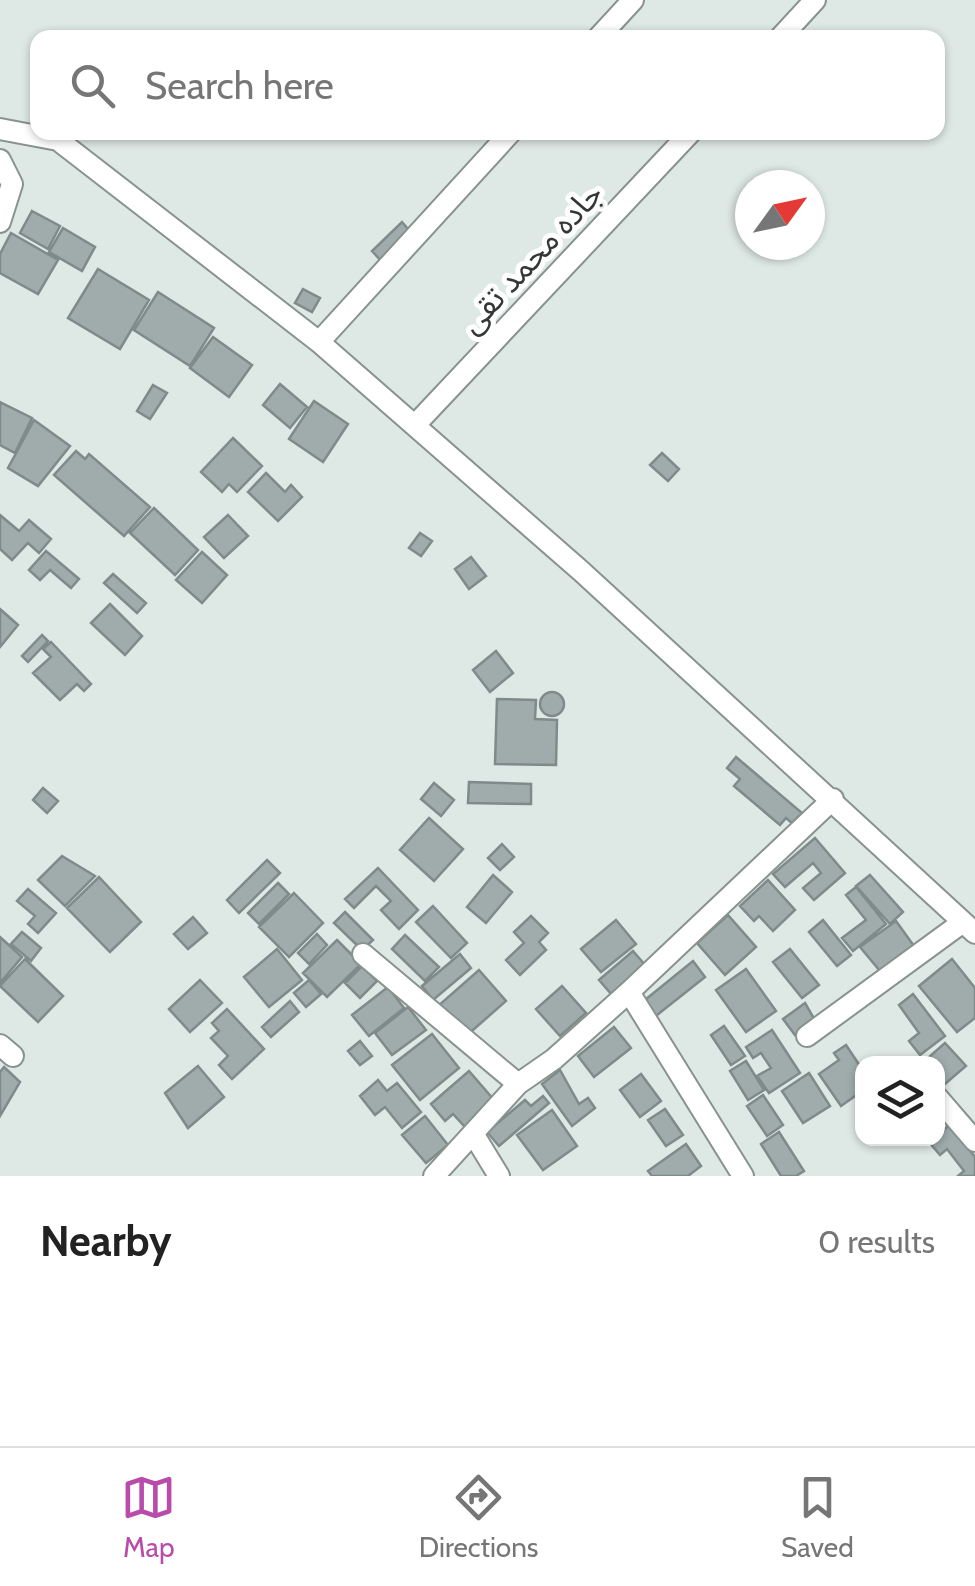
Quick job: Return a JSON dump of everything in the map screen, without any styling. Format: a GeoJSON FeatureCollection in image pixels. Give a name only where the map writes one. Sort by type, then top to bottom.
{"type":"FeatureCollection","features":[{"type":"Feature","properties":{"kind":"street"},"geometry":{"type":"LineString","coordinates":[[605,30],[632,0]]}},
{"type":"Feature","properties":{"kind":"street"},"geometry":{"type":"LineString","coordinates":[[788,30],[816,0]]}},
{"type":"Feature","properties":{"kind":"street"},"geometry":{"type":"LineString","coordinates":[[2,136],[30,138]]}},
{"type":"Feature","properties":{"kind":"street"},"geometry":{"type":"LineString","coordinates":[[58,140],[319,342],[833,799],[969,928],[807,1036]]}},
{"type":"Feature","properties":{"kind":"street"},"geometry":{"type":"LineString","coordinates":[[319,342],[504,140]]}},
{"type":"Feature","properties":{"kind":"street","name":"جاده محمد تقی"},"geometry":{"type":"LineString","coordinates":[[415,426],[683,140]]}},
{"type":"Feature","properties":{"kind":"street"},"geometry":{"type":"LineString","coordinates":[[0,160],[12,184],[0,222]]}},
{"type":"Feature","properties":{"kind":"street"},"geometry":{"type":"LineString","coordinates":[[434,1176],[518,1084],[554,1060],[833,799]]}},
{"type":"Feature","properties":{"kind":"street"},"geometry":{"type":"LineString","coordinates":[[363,954],[518,1084]]}},
{"type":"Feature","properties":{"kind":"street"},"geometry":{"type":"LineString","coordinates":[[629,992],[743,1176]]}},
{"type":"Feature","properties":{"kind":"street"},"geometry":{"type":"LineString","coordinates":[[945,1106],[975,1140]]}},
{"type":"Feature","properties":{"kind":"street"},"geometry":{"type":"LineString","coordinates":[[474,1136],[500,1176]]}},
{"type":"Feature","properties":{"kind":"building"},"geometry":{"type":"Polygon","coordinates":[[[32,211],[60,226],[48,249],[20,233],[32,211]]]}},
{"type":"Feature","properties":{"kind":"building"},"geometry":{"type":"Polygon","coordinates":[[[402,222],[413,235],[383,263],[372,251],[402,222]]]}},
{"type":"Feature","properties":{"kind":"building"},"geometry":{"type":"Polygon","coordinates":[[[63,228],[95,247],[82,271],[49,252],[63,228]]]}},
{"type":"Feature","properties":{"kind":"building"},"geometry":{"type":"Polygon","coordinates":[[[11,233],[58,260],[38,294],[0,273],[0,254],[11,233]]]}},
{"type":"Feature","properties":{"kind":"building"},"geometry":{"type":"Polygon","coordinates":[[[98,269],[149,300],[120,349],[68,318],[98,269]]]}},
{"type":"Feature","properties":{"kind":"building"},"geometry":{"type":"Polygon","coordinates":[[[303,289],[320,298],[312,312],[295,303],[303,289]]]}},
{"type":"Feature","properties":{"kind":"building"},"geometry":{"type":"Polygon","coordinates":[[[158,292],[214,328],[190,366],[134,330],[158,292]]]}},
{"type":"Feature","properties":{"kind":"building"},"geometry":{"type":"Polygon","coordinates":[[[213,337],[252,365],[229,397],[190,368],[213,337]]]}},
{"type":"Feature","properties":{"kind":"building"},"geometry":{"type":"Polygon","coordinates":[[[280,384],[307,407],[290,428],[263,405],[280,384]]]}},
{"type":"Feature","properties":{"kind":"building"},"geometry":{"type":"Polygon","coordinates":[[[153,385],[167,393],[150,419],[137,411],[153,385]]]}},
{"type":"Feature","properties":{"kind":"building"},"geometry":{"type":"Polygon","coordinates":[[[314,401],[348,424],[323,462],[289,439],[314,401]]]}},
{"type":"Feature","properties":{"kind":"building"},"geometry":{"type":"Polygon","coordinates":[[[0,402],[32,418],[15,453],[0,445],[0,402]]]}},
{"type":"Feature","properties":{"kind":"building"},"geometry":{"type":"Polygon","coordinates":[[[34,420],[70,446],[38,486],[8,468],[34,420]]]}},
{"type":"Feature","properties":{"kind":"building"},"geometry":{"type":"Polygon","coordinates":[[[233,438],[262,466],[237,492],[229,484],[222,492],[201,472],[233,438]]]}},
{"type":"Feature","properties":{"kind":"building"},"geometry":{"type":"Polygon","coordinates":[[[76,451],[85,459],[89,454],[150,507],[124,536],[54,475],[76,451]]]}},
{"type":"Feature","properties":{"kind":"building"},"geometry":{"type":"Polygon","coordinates":[[[662,453],[679,469],[668,481],[650,465],[662,453]]]}},
{"type":"Feature","properties":{"kind":"building"},"geometry":{"type":"Polygon","coordinates":[[[266,473],[285,492],[291,485],[302,497],[278,521],[248,492],[266,473]]]}},
{"type":"Feature","properties":{"kind":"building"},"geometry":{"type":"Polygon","coordinates":[[[154,508],[198,550],[175,575],[130,533],[154,508]]]}},
{"type":"Feature","properties":{"kind":"building"},"geometry":{"type":"Polygon","coordinates":[[[0,515],[19,531],[29,520],[51,539],[39,553],[28,543],[12,560],[0,549],[0,515]]]}},
{"type":"Feature","properties":{"kind":"building"},"geometry":{"type":"Polygon","coordinates":[[[228,515],[248,536],[224,558],[204,537],[228,515]]]}},
{"type":"Feature","properties":{"kind":"building"},"geometry":{"type":"Polygon","coordinates":[[[420,533],[432,541],[421,556],[409,548],[420,533]]]}},
{"type":"Feature","properties":{"kind":"building"},"geometry":{"type":"Polygon","coordinates":[[[46,551],[79,579],[71,588],[50,570],[40,580],[29,570],[46,551]]]}},
{"type":"Feature","properties":{"kind":"building"},"geometry":{"type":"Polygon","coordinates":[[[202,552],[227,575],[202,603],[176,580],[202,552]]]}},
{"type":"Feature","properties":{"kind":"building"},"geometry":{"type":"Polygon","coordinates":[[[471,557],[486,576],[469,589],[455,569],[471,557]]]}},
{"type":"Feature","properties":{"kind":"building"},"geometry":{"type":"Polygon","coordinates":[[[113,574],[146,603],[137,613],[104,583],[113,574]]]}},
{"type":"Feature","properties":{"kind":"building"},"geometry":{"type":"Polygon","coordinates":[[[110,604],[142,636],[125,655],[91,623],[110,604]]]}},
{"type":"Feature","properties":{"kind":"building"},"geometry":{"type":"Polygon","coordinates":[[[0,609],[18,625],[0,647],[0,609]]]}},
{"type":"Feature","properties":{"kind":"building"},"geometry":{"type":"Polygon","coordinates":[[[42,635],[48,641],[28,662],[22,656],[42,635]]]}},
{"type":"Feature","properties":{"kind":"building"},"geometry":{"type":"Polygon","coordinates":[[[51,642],[91,684],[84,691],[77,684],[60,700],[33,673],[51,657],[43,649],[51,642]]]}},
{"type":"Feature","properties":{"kind":"building"},"geometry":{"type":"Polygon","coordinates":[[[496,651],[513,673],[490,692],[473,670],[496,651]]]}},
{"type":"Feature","properties":{"kind":"building"},"geometry":{"type":"Polygon","coordinates":[[[552,692],[564,704],[552,716],[540,704],[552,692]]]}},
{"type":"Feature","properties":{"kind":"building"},"geometry":{"type":"Polygon","coordinates":[[[497,699],[536,700],[535,719],[557,720],[556,765],[495,764],[497,699]]]}},
{"type":"Feature","properties":{"kind":"building"},"geometry":{"type":"Polygon","coordinates":[[[736,757],[802,813],[792,823],[786,818],[780,825],[734,786],[740,779],[727,768],[736,757]]]}},
{"type":"Feature","properties":{"kind":"building"},"geometry":{"type":"Polygon","coordinates":[[[469,782],[531,784],[531,804],[468,803],[469,782]]]}},
{"type":"Feature","properties":{"kind":"building"},"geometry":{"type":"Polygon","coordinates":[[[434,783],[454,800],[441,816],[421,799],[434,783]]]}},
{"type":"Feature","properties":{"kind":"building"},"geometry":{"type":"Polygon","coordinates":[[[43,788],[58,801],[47,813],[33,800],[43,788]]]}},
{"type":"Feature","properties":{"kind":"building"},"geometry":{"type":"Polygon","coordinates":[[[429,818],[463,849],[434,881],[400,850],[429,818]]]}},
{"type":"Feature","properties":{"kind":"building"},"geometry":{"type":"Polygon","coordinates":[[[815,838],[845,873],[814,900],[803,888],[821,873],[813,863],[785,887],[773,874],[815,838]]]}},
{"type":"Feature","properties":{"kind":"building"},"geometry":{"type":"Polygon","coordinates":[[[502,844],[514,857],[500,870],[488,858],[502,844]]]}},
{"type":"Feature","properties":{"kind":"building"},"geometry":{"type":"Polygon","coordinates":[[[62,856],[95,876],[65,906],[38,880],[62,856]]]}},
{"type":"Feature","properties":{"kind":"building"},"geometry":{"type":"Polygon","coordinates":[[[267,860],[280,873],[239,913],[227,900],[267,860]]]}},
{"type":"Feature","properties":{"kind":"building"},"geometry":{"type":"Polygon","coordinates":[[[378,868],[418,910],[399,929],[381,910],[391,901],[376,886],[354,908],[345,899],[378,868]]]}},
{"type":"Feature","properties":{"kind":"building"},"geometry":{"type":"Polygon","coordinates":[[[493,875],[512,892],[486,923],[467,907],[493,875]]]}},
{"type":"Feature","properties":{"kind":"building"},"geometry":{"type":"Polygon","coordinates":[[[870,875],[903,912],[890,924],[856,886],[870,875]]]}},
{"type":"Feature","properties":{"kind":"building"},"geometry":{"type":"Polygon","coordinates":[[[99,877],[141,922],[110,952],[67,908],[99,877]]]}},
{"type":"Feature","properties":{"kind":"building"},"geometry":{"type":"Polygon","coordinates":[[[768,880],[795,910],[773,931],[759,916],[754,921],[740,906],[768,880]]]}},
{"type":"Feature","properties":{"kind":"building"},"geometry":{"type":"Polygon","coordinates":[[[278,883],[289,894],[259,924],[248,913],[278,883]]]}},
{"type":"Feature","properties":{"kind":"building"},"geometry":{"type":"Polygon","coordinates":[[[856,887],[886,924],[853,951],[842,938],[866,920],[846,895],[856,887]]]}},
{"type":"Feature","properties":{"kind":"building"},"geometry":{"type":"Polygon","coordinates":[[[28,889],[56,913],[38,933],[28,924],[35,916],[17,901],[28,889]]]}},
{"type":"Feature","properties":{"kind":"building"},"geometry":{"type":"Polygon","coordinates":[[[294,893],[323,923],[289,957],[259,927],[294,893]]]}},
{"type":"Feature","properties":{"kind":"building"},"geometry":{"type":"Polygon","coordinates":[[[433,906],[467,943],[451,958],[416,922],[433,906]]]}},
{"type":"Feature","properties":{"kind":"building"},"geometry":{"type":"Polygon","coordinates":[[[345,912],[373,940],[362,950],[334,923],[345,912]]]}},
{"type":"Feature","properties":{"kind":"building"},"geometry":{"type":"Polygon","coordinates":[[[728,915],[756,947],[725,975],[697,943],[728,915]]]}},
{"type":"Feature","properties":{"kind":"building"},"geometry":{"type":"Polygon","coordinates":[[[531,916],[548,933],[539,942],[546,950],[520,975],[506,960],[524,943],[514,932],[531,916]]]}},
{"type":"Feature","properties":{"kind":"building"},"geometry":{"type":"Polygon","coordinates":[[[193,917],[207,933],[188,949],[174,934],[193,917]]]}},
{"type":"Feature","properties":{"kind":"building"},"geometry":{"type":"Polygon","coordinates":[[[616,920],[636,944],[601,972],[581,949],[616,920]]]}},
{"type":"Feature","properties":{"kind":"building"},"geometry":{"type":"Polygon","coordinates":[[[823,920],[851,955],[837,966],[809,932],[823,920]]]}},
{"type":"Feature","properties":{"kind":"building"},"geometry":{"type":"Polygon","coordinates":[[[896,921],[914,946],[880,971],[860,947],[896,921]]]}},
{"type":"Feature","properties":{"kind":"building"},"geometry":{"type":"Polygon","coordinates":[[[22,932],[41,948],[31,961],[11,944],[22,932]]]}},
{"type":"Feature","properties":{"kind":"building"},"geometry":{"type":"Polygon","coordinates":[[[317,934],[327,945],[309,964],[298,953],[317,934]]]}},
{"type":"Feature","properties":{"kind":"building"},"geometry":{"type":"Polygon","coordinates":[[[405,935],[439,967],[425,981],[392,949],[405,935]]]}},
{"type":"Feature","properties":{"kind":"building"},"geometry":{"type":"Polygon","coordinates":[[[0,937],[22,957],[0,983],[0,937]]]}},
{"type":"Feature","properties":{"kind":"building"},"geometry":{"type":"Polygon","coordinates":[[[337,940],[361,964],[327,997],[303,973],[337,940]]]}},
{"type":"Feature","properties":{"kind":"building"},"geometry":{"type":"Polygon","coordinates":[[[277,949],[302,980],[269,1007],[244,977],[277,949]]]}},
{"type":"Feature","properties":{"kind":"building"},"geometry":{"type":"Polygon","coordinates":[[[790,949],[819,985],[802,998],[773,962],[790,949]]]}},
{"type":"Feature","properties":{"kind":"building"},"geometry":{"type":"Polygon","coordinates":[[[633,951],[646,966],[612,995],[599,980],[633,951]]]}},
{"type":"Feature","properties":{"kind":"building"},"geometry":{"type":"Polygon","coordinates":[[[460,954],[471,968],[433,1000],[422,986],[460,954]]]}},
{"type":"Feature","properties":{"kind":"building"},"geometry":{"type":"Polygon","coordinates":[[[25,959],[63,996],[38,1022],[0,986],[25,959]]]}},
{"type":"Feature","properties":{"kind":"building"},"geometry":{"type":"Polygon","coordinates":[[[952,959],[975,988],[975,1018],[957,1032],[919,986],[952,959]]]}},
{"type":"Feature","properties":{"kind":"building"},"geometry":{"type":"Polygon","coordinates":[[[693,961],[705,977],[652,1019],[640,1004],[693,961]]]}},
{"type":"Feature","properties":{"kind":"building"},"geometry":{"type":"Polygon","coordinates":[[[362,966],[377,981],[360,998],[345,983],[362,966]]]}},
{"type":"Feature","properties":{"kind":"building"},"geometry":{"type":"Polygon","coordinates":[[[746,969],[776,1011],[746,1032],[716,990],[746,969]]]}},
{"type":"Feature","properties":{"kind":"building"},"geometry":{"type":"Polygon","coordinates":[[[479,970],[506,1001],[465,1037],[438,1006],[479,970]]]}},
{"type":"Feature","properties":{"kind":"building"},"geometry":{"type":"Polygon","coordinates":[[[200,980],[222,1003],[190,1032],[169,1009],[200,980]]]}},
{"type":"Feature","properties":{"kind":"building"},"geometry":{"type":"Polygon","coordinates":[[[309,980],[321,994],[306,1007],[294,993],[309,980]]]}},
{"type":"Feature","properties":{"kind":"building"},"geometry":{"type":"Polygon","coordinates":[[[562,986],[586,1013],[560,1036],[536,1009],[562,986]]]}},
{"type":"Feature","properties":{"kind":"building"},"geometry":{"type":"Polygon","coordinates":[[[388,987],[404,1008],[369,1036],[352,1015],[388,987]]]}},
{"type":"Feature","properties":{"kind":"building"},"geometry":{"type":"Polygon","coordinates":[[[913,994],[945,1036],[920,1055],[909,1041],[919,1033],[899,1005],[913,994]]]}},
{"type":"Feature","properties":{"kind":"building"},"geometry":{"type":"Polygon","coordinates":[[[290,1001],[299,1012],[271,1037],[262,1027],[290,1001]]]}},
{"type":"Feature","properties":{"kind":"building"},"geometry":{"type":"Polygon","coordinates":[[[805,1003],[816,1022],[795,1035],[783,1019],[805,1003]]]}},
{"type":"Feature","properties":{"kind":"building"},"geometry":{"type":"Polygon","coordinates":[[[408,1007],[426,1030],[392,1055],[375,1033],[408,1007]]]}},
{"type":"Feature","properties":{"kind":"building"},"geometry":{"type":"Polygon","coordinates":[[[227,1009],[264,1049],[232,1079],[219,1065],[228,1056],[211,1038],[219,1031],[212,1023],[227,1009]]]}},
{"type":"Feature","properties":{"kind":"building"},"geometry":{"type":"Polygon","coordinates":[[[724,1026],[745,1056],[731,1065],[711,1035],[724,1026]]]}},
{"type":"Feature","properties":{"kind":"building"},"geometry":{"type":"Polygon","coordinates":[[[614,1027],[631,1048],[594,1077],[578,1056],[614,1027]]]}},
{"type":"Feature","properties":{"kind":"building"},"geometry":{"type":"Polygon","coordinates":[[[772,1030],[800,1073],[769,1093],[757,1076],[771,1068],[761,1053],[753,1058],[746,1047],[772,1030]]]}},
{"type":"Feature","properties":{"kind":"building"},"geometry":{"type":"Polygon","coordinates":[[[432,1034],[459,1068],[420,1100],[392,1065],[432,1034]]]}},
{"type":"Feature","properties":{"kind":"building"},"geometry":{"type":"Polygon","coordinates":[[[360,1041],[372,1056],[360,1065],[348,1051],[360,1041]]]}},
{"type":"Feature","properties":{"kind":"building"},"geometry":{"type":"Polygon","coordinates":[[[945,1043],[966,1066],[945,1084],[945,1056],[930,1056],[945,1043]]]}},
{"type":"Feature","properties":{"kind":"building"},"geometry":{"type":"Polygon","coordinates":[[[846,1045],[855,1058],[855,1096],[841,1106],[819,1074],[839,1060],[834,1053],[846,1045]]]}},
{"type":"Feature","properties":{"kind":"building"},"geometry":{"type":"Polygon","coordinates":[[[746,1061],[764,1090],[748,1100],[730,1071],[746,1061]]]}},
{"type":"Feature","properties":{"kind":"building"},"geometry":{"type":"Polygon","coordinates":[[[198,1066],[224,1097],[188,1128],[165,1093],[198,1066]]]}},
{"type":"Feature","properties":{"kind":"building"},"geometry":{"type":"Polygon","coordinates":[[[4,1067],[20,1082],[0,1116],[0,1072],[4,1067]]]}},
{"type":"Feature","properties":{"kind":"building"},"geometry":{"type":"Polygon","coordinates":[[[560,1070],[579,1104],[588,1098],[595,1108],[572,1126],[542,1084],[560,1070]]]}},
{"type":"Feature","properties":{"kind":"building"},"geometry":{"type":"Polygon","coordinates":[[[469,1071],[495,1101],[465,1127],[453,1114],[445,1121],[431,1104],[469,1071]]]}},
{"type":"Feature","properties":{"kind":"building"},"geometry":{"type":"Polygon","coordinates":[[[809,1073],[830,1106],[803,1123],[782,1091],[809,1073]]]}},
{"type":"Feature","properties":{"kind":"building"},"geometry":{"type":"Polygon","coordinates":[[[641,1074],[661,1101],[640,1117],[620,1090],[641,1074]]]}},
{"type":"Feature","properties":{"kind":"building"},"geometry":{"type":"Polygon","coordinates":[[[378,1080],[387,1091],[397,1083],[421,1112],[402,1128],[385,1107],[375,1115],[360,1096],[378,1080]]]}},
{"type":"Feature","properties":{"kind":"building"},"geometry":{"type":"Polygon","coordinates":[[[763,1095],[783,1125],[767,1136],[747,1106],[763,1095]]]}},
{"type":"Feature","properties":{"kind":"building"},"geometry":{"type":"Polygon","coordinates":[[[543,1096],[549,1103],[499,1146],[487,1132],[525,1100],[531,1106],[543,1096]]]}},
{"type":"Feature","properties":{"kind":"building"},"geometry":{"type":"Polygon","coordinates":[[[665,1109],[683,1135],[666,1146],[648,1120],[665,1109]]]}},
{"type":"Feature","properties":{"kind":"building"},"geometry":{"type":"Polygon","coordinates":[[[552,1110],[577,1146],[543,1170],[517,1135],[552,1110]]]}},
{"type":"Feature","properties":{"kind":"building"},"geometry":{"type":"Polygon","coordinates":[[[425,1116],[448,1145],[426,1163],[402,1135],[425,1116]]]}},
{"type":"Feature","properties":{"kind":"building"},"geometry":{"type":"Polygon","coordinates":[[[949,1124],[975,1157],[975,1176],[958,1176],[964,1171],[947,1149],[940,1155],[932,1146],[945,1146],[945,1129],[949,1124]]]}},
{"type":"Feature","properties":{"kind":"building"},"geometry":{"type":"Polygon","coordinates":[[[779,1132],[804,1171],[796,1176],[781,1176],[761,1144],[779,1132]]]}},
{"type":"Feature","properties":{"kind":"building"},"geometry":{"type":"Polygon","coordinates":[[[686,1144],[701,1166],[688,1176],[652,1176],[648,1171],[686,1144]]]}}]}
